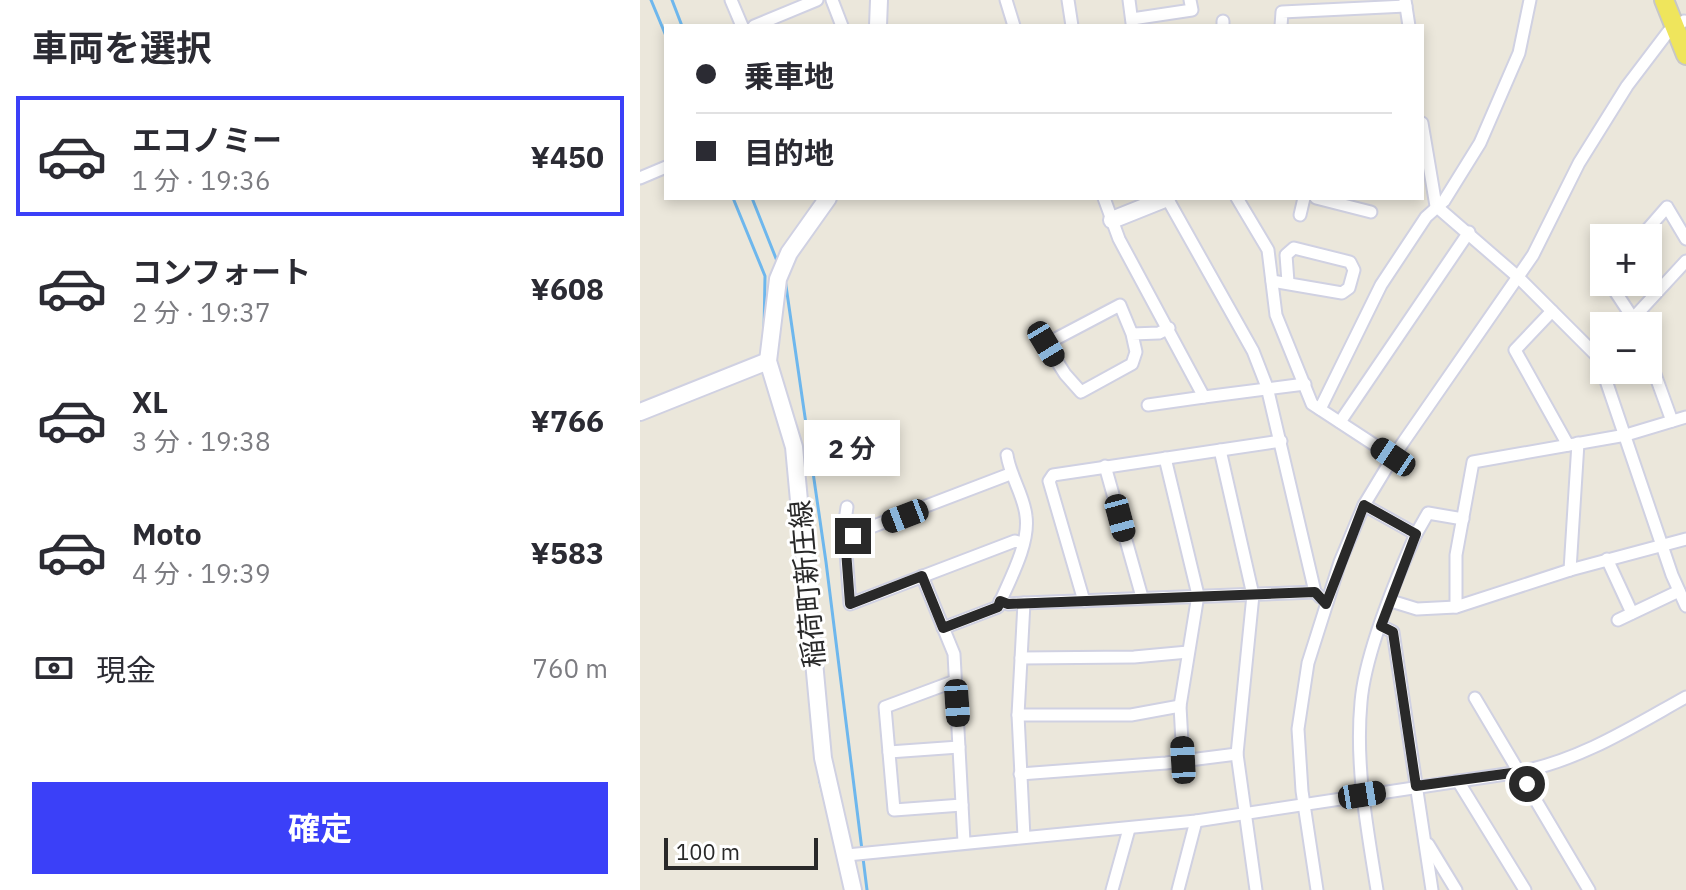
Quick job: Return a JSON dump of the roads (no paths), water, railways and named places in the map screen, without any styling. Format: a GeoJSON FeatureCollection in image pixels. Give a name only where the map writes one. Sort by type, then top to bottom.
{"type":"FeatureCollection","features":[{"type":"Feature","properties":{"kind":"main road"},"geometry":{"type":"LineString","coordinates":[[878,24],[879,0]]}},
{"type":"Feature","properties":{"kind":"main road"},"geometry":{"type":"LineString","coordinates":[[1664,0],[1681,24]]}},
{"type":"Feature","properties":{"kind":"main road"},"geometry":{"type":"LineString","coordinates":[[1675,0],[1686,55]]}},
{"type":"Feature","properties":{"kind":"main road","name":"稲荷町新庄線"},"geometry":{"type":"LineString","coordinates":[[826,200],[789,253],[778,279],[768,361],[794,447],[823,758],[858,853],[853,890]]}},
{"type":"Feature","properties":{"kind":"main road"},"geometry":{"type":"LineString","coordinates":[[1112,220],[1162,200]]}},
{"type":"Feature","properties":{"kind":"main road"},"geometry":{"type":"LineString","coordinates":[[640,412],[768,361]]}},
{"type":"Feature","properties":{"kind":"street"},"geometry":{"type":"LineString","coordinates":[[731,0],[741,24]]}},
{"type":"Feature","properties":{"kind":"street"},"geometry":{"type":"LineString","coordinates":[[759,24],[817,0]]}},
{"type":"Feature","properties":{"kind":"street"},"geometry":{"type":"LineString","coordinates":[[832,0],[841,24]]}},
{"type":"Feature","properties":{"kind":"street"},"geometry":{"type":"LineString","coordinates":[[1006,0],[1013,24]]}},
{"type":"Feature","properties":{"kind":"street"},"geometry":{"type":"LineString","coordinates":[[1068,0],[1072,24]]}},
{"type":"Feature","properties":{"kind":"street"},"geometry":{"type":"LineString","coordinates":[[1129,0],[1132,22],[1192,10],[1190,0]]}},
{"type":"Feature","properties":{"kind":"street"},"geometry":{"type":"LineString","coordinates":[[1320,409],[1365,312],[1436,206],[1444,201],[1480,143],[1519,53],[1530,0]]}},
{"type":"Feature","properties":{"kind":"street"},"geometry":{"type":"LineString","coordinates":[[1281,24],[1282,12],[1405,3],[1409,24]]}},
{"type":"Feature","properties":{"kind":"street"},"geometry":{"type":"LineString","coordinates":[[1317,890],[1304,804],[1298,729],[1308,663],[1326,604],[1364,505],[1393,457],[1533,255],[1579,163],[1627,86],[1681,24]]}},
{"type":"Feature","properties":{"kind":"street"},"geometry":{"type":"LineString","coordinates":[[1424,135],[1436,206],[1469,232],[1590,344]]}},
{"type":"Feature","properties":{"kind":"street"},"geometry":{"type":"LineString","coordinates":[[640,178],[664,168]]}},
{"type":"Feature","properties":{"kind":"street"},"geometry":{"type":"LineString","coordinates":[[1105,200],[1112,220],[1204,397]]}},
{"type":"Feature","properties":{"kind":"street"},"geometry":{"type":"LineString","coordinates":[[1168,200],[1253,351],[1267,387],[1281,441],[1315,592],[1326,604]]}},
{"type":"Feature","properties":{"kind":"street"},"geometry":{"type":"LineString","coordinates":[[1238,200],[1268,250],[1276,315],[1312,404],[1393,457]]}},
{"type":"Feature","properties":{"kind":"street"},"geometry":{"type":"LineString","coordinates":[[1300,215],[1304,200]]}},
{"type":"Feature","properties":{"kind":"street"},"geometry":{"type":"LineString","coordinates":[[1324,200],[1371,212]]}},
{"type":"Feature","properties":{"kind":"street"},"geometry":{"type":"LineString","coordinates":[[1652,224],[1667,207],[1686,239]]}},
{"type":"Feature","properties":{"kind":"street"},"geometry":{"type":"LineString","coordinates":[[1340,422],[1469,232]]}},
{"type":"Feature","properties":{"kind":"street"},"geometry":{"type":"LineString","coordinates":[[1272,281],[1342,293],[1349,288],[1354,270],[1350,262],[1294,248],[1286,255],[1288,282]]}},
{"type":"Feature","properties":{"kind":"street"},"geometry":{"type":"LineString","coordinates":[[1642,312],[1686,261]]}},
{"type":"Feature","properties":{"kind":"street"},"geometry":{"type":"LineString","coordinates":[[1120,305],[1132,334],[1136,352],[1132,364],[1081,392],[1046,344],[1120,305]]}},
{"type":"Feature","properties":{"kind":"street"},"geometry":{"type":"LineString","coordinates":[[1552,311],[1515,350],[1573,444],[1570,570]]}},
{"type":"Feature","properties":{"kind":"street"},"geometry":{"type":"LineString","coordinates":[[1132,334],[1159,333],[1169,328]]}},
{"type":"Feature","properties":{"kind":"street"},"geometry":{"type":"LineString","coordinates":[[1148,405],[1305,384]]}},
{"type":"Feature","properties":{"kind":"street"},"geometry":{"type":"LineString","coordinates":[[1610,384],[1662,543],[1686,606]]}},
{"type":"Feature","properties":{"kind":"street"},"geometry":{"type":"LineString","coordinates":[[1659,384],[1672,421]]}},
{"type":"Feature","properties":{"kind":"street"},"geometry":{"type":"LineString","coordinates":[[1456,607],[1456,555],[1473,462],[1626,435],[1686,417]]}},
{"type":"Feature","properties":{"kind":"street"},"geometry":{"type":"LineString","coordinates":[[1084,601],[1049,481],[1061,472],[1281,441]]}},
{"type":"Feature","properties":{"kind":"street"},"geometry":{"type":"LineString","coordinates":[[1220,450],[1253,595],[1237,754],[1256,890]]}},
{"type":"Feature","properties":{"kind":"street"},"geometry":{"type":"LineString","coordinates":[[943,628],[998,607],[1022,543],[1027,514],[1010,474],[1007,455]]}},
{"type":"Feature","properties":{"kind":"street"},"geometry":{"type":"LineString","coordinates":[[1165,458],[1198,595],[1180,706],[1183,760]]}},
{"type":"Feature","properties":{"kind":"street"},"geometry":{"type":"LineString","coordinates":[[1105,466],[1142,597]]}},
{"type":"Feature","properties":{"kind":"street"},"geometry":{"type":"LineString","coordinates":[[845,537],[1010,474]]}},
{"type":"Feature","properties":{"kind":"street"},"geometry":{"type":"LineString","coordinates":[[1364,505],[1416,534]]}},
{"type":"Feature","properties":{"kind":"street"},"geometry":{"type":"LineString","coordinates":[[847,507],[845,537],[850,604],[1015,541],[1022,543]]}},
{"type":"Feature","properties":{"kind":"street"},"geometry":{"type":"LineString","coordinates":[[1377,890],[1362,795],[1361,698],[1381,626],[1416,534],[1428,513],[1463,519]]}},
{"type":"Feature","properties":{"kind":"street"},"geometry":{"type":"LineString","coordinates":[[1391,601],[1417,609],[1456,607],[1607,559],[1686,539]]}},
{"type":"Feature","properties":{"kind":"street"},"geometry":{"type":"LineString","coordinates":[[1607,559],[1632,613]]}},
{"type":"Feature","properties":{"kind":"street"},"geometry":{"type":"LineString","coordinates":[[922,576],[954,654],[964,842]]}},
{"type":"Feature","properties":{"kind":"street"},"geometry":{"type":"LineString","coordinates":[[1618,620],[1679,591]]}},
{"type":"Feature","properties":{"kind":"street"},"geometry":{"type":"LineString","coordinates":[[1000,601],[1024,603],[1315,592]]}},
{"type":"Feature","properties":{"kind":"street"},"geometry":{"type":"LineString","coordinates":[[1024,603],[1018,715],[1024,837]]}},
{"type":"Feature","properties":{"kind":"street"},"geometry":{"type":"LineString","coordinates":[[1381,626],[1393,632],[1432,890]]}},
{"type":"Feature","properties":{"kind":"street"},"geometry":{"type":"LineString","coordinates":[[1021,658],[1134,657],[1188,652]]}},
{"type":"Feature","properties":{"kind":"street"},"geometry":{"type":"LineString","coordinates":[[955,681],[885,707],[894,810],[962,805]]}},
{"type":"Feature","properties":{"kind":"street"},"geometry":{"type":"LineString","coordinates":[[858,853],[1196,821],[1519,772],[1558,764],[1582,754],[1686,697]]}},
{"type":"Feature","properties":{"kind":"street"},"geometry":{"type":"LineString","coordinates":[[1475,698],[1589,890]]}},
{"type":"Feature","properties":{"kind":"street"},"geometry":{"type":"LineString","coordinates":[[1018,715],[1131,715],[1180,706]]}},
{"type":"Feature","properties":{"kind":"street"},"geometry":{"type":"LineString","coordinates":[[889,752],[959,747]]}},
{"type":"Feature","properties":{"kind":"street"},"geometry":{"type":"LineString","coordinates":[[1020,774],[1237,754]]}},
{"type":"Feature","properties":{"kind":"street"},"geometry":{"type":"LineString","coordinates":[[1458,781],[1525,890]]}},
{"type":"Feature","properties":{"kind":"street"},"geometry":{"type":"LineString","coordinates":[[1181,889],[1196,821]]}},
{"type":"Feature","properties":{"kind":"street"},"geometry":{"type":"LineString","coordinates":[[1112,890],[1129,829]]}},
{"type":"Feature","properties":{"kind":"street"},"geometry":{"type":"LineString","coordinates":[[1424,836],[1456,890]]}},
{"type":"Feature","properties":{"kind":"waterway"},"geometry":{"type":"LineString","coordinates":[[651,0],[664,31]]}},
{"type":"Feature","properties":{"kind":"waterway"},"geometry":{"type":"LineString","coordinates":[[672,0],[681,24]]}},
{"type":"Feature","properties":{"kind":"waterway"},"geometry":{"type":"LineString","coordinates":[[734,200],[765,276],[764,332]]}},
{"type":"Feature","properties":{"kind":"waterway"},"geometry":{"type":"LineString","coordinates":[[753,200],[777,261]]}},
{"type":"Feature","properties":{"kind":"waterway"},"geometry":{"type":"LineString","coordinates":[[785,279],[826,562],[862,850]]}},
{"type":"Feature","properties":{"kind":"waterway"},"geometry":{"type":"LineString","coordinates":[[794,536],[805,648]]}},
{"type":"Feature","properties":{"kind":"waterway"},"geometry":{"type":"LineString","coordinates":[[820,782],[829,818]]}},
{"type":"Feature","properties":{"kind":"waterway"},"geometry":{"type":"LineString","coordinates":[[863,858],[867,890]]}}]}
